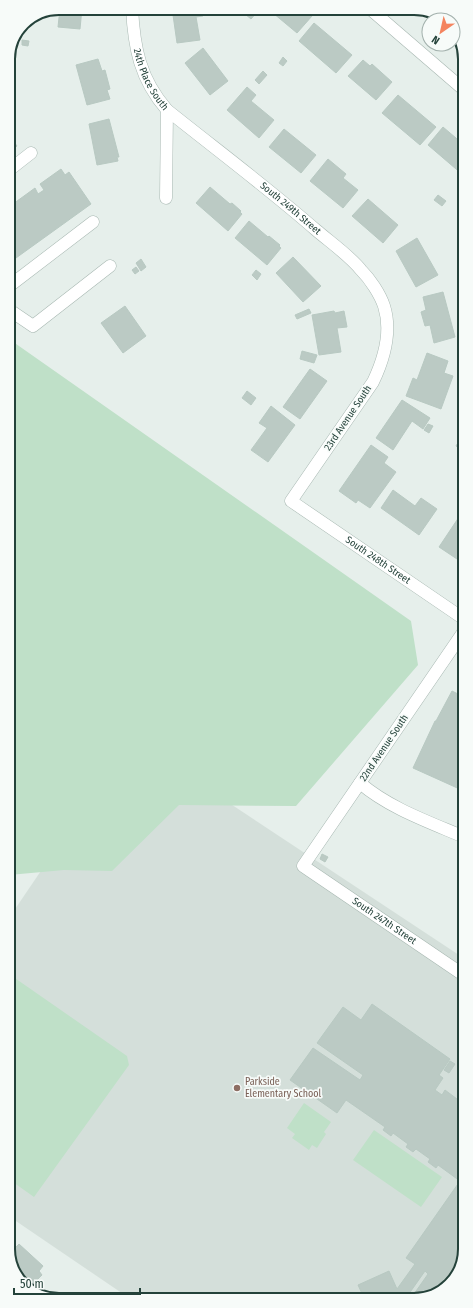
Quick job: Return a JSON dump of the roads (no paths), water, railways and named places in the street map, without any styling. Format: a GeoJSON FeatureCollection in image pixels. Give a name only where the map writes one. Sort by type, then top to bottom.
{"type":"FeatureCollection","features":[{"type":"Feature","properties":{"kind":"street","name":"24th Place South"},"geometry":{"type":"LineString","coordinates":[[132,15],[133,33],[140,63],[146,80],[156,97],[167,110],[166,198]]}},
{"type":"Feature","properties":{"kind":"street"},"geometry":{"type":"LineString","coordinates":[[377,15],[458,84]]}},
{"type":"Feature","properties":{"kind":"street","name":"South 249th Street"},"geometry":{"type":"LineString","coordinates":[[167,110],[290,208],[362,270],[376,290],[384,306],[387,327]]}},
{"type":"Feature","properties":{"kind":"street"},"geometry":{"type":"LineString","coordinates":[[15,165],[31,153]]}},
{"type":"Feature","properties":{"kind":"street"},"geometry":{"type":"LineString","coordinates":[[15,282],[93,222]]}},
{"type":"Feature","properties":{"kind":"street"},"geometry":{"type":"LineString","coordinates":[[15,314],[33,326],[110,266]]}},
{"type":"Feature","properties":{"kind":"street","name":"23rd Avenue South"},"geometry":{"type":"LineString","coordinates":[[291,501],[373,382],[381,364],[386,346],[387,327]]}},
{"type":"Feature","properties":{"kind":"street","name":"South 248th Street"},"geometry":{"type":"LineString","coordinates":[[291,501],[458,615]]}},
{"type":"Feature","properties":{"kind":"street","name":"22nd Avenue South"},"geometry":{"type":"LineString","coordinates":[[303,866],[458,640]]}},
{"type":"Feature","properties":{"kind":"street"},"geometry":{"type":"LineString","coordinates":[[360,783],[373,795],[458,834]]}},
{"type":"Feature","properties":{"kind":"street","name":"South 247th Street"},"geometry":{"type":"LineString","coordinates":[[303,866],[458,971]]}},
{"type":"Feature","properties":{"kind":"place","name":"Parkside Elementary School"},"geometry":{"type":"Point","coordinates":[237,1088]}}]}
